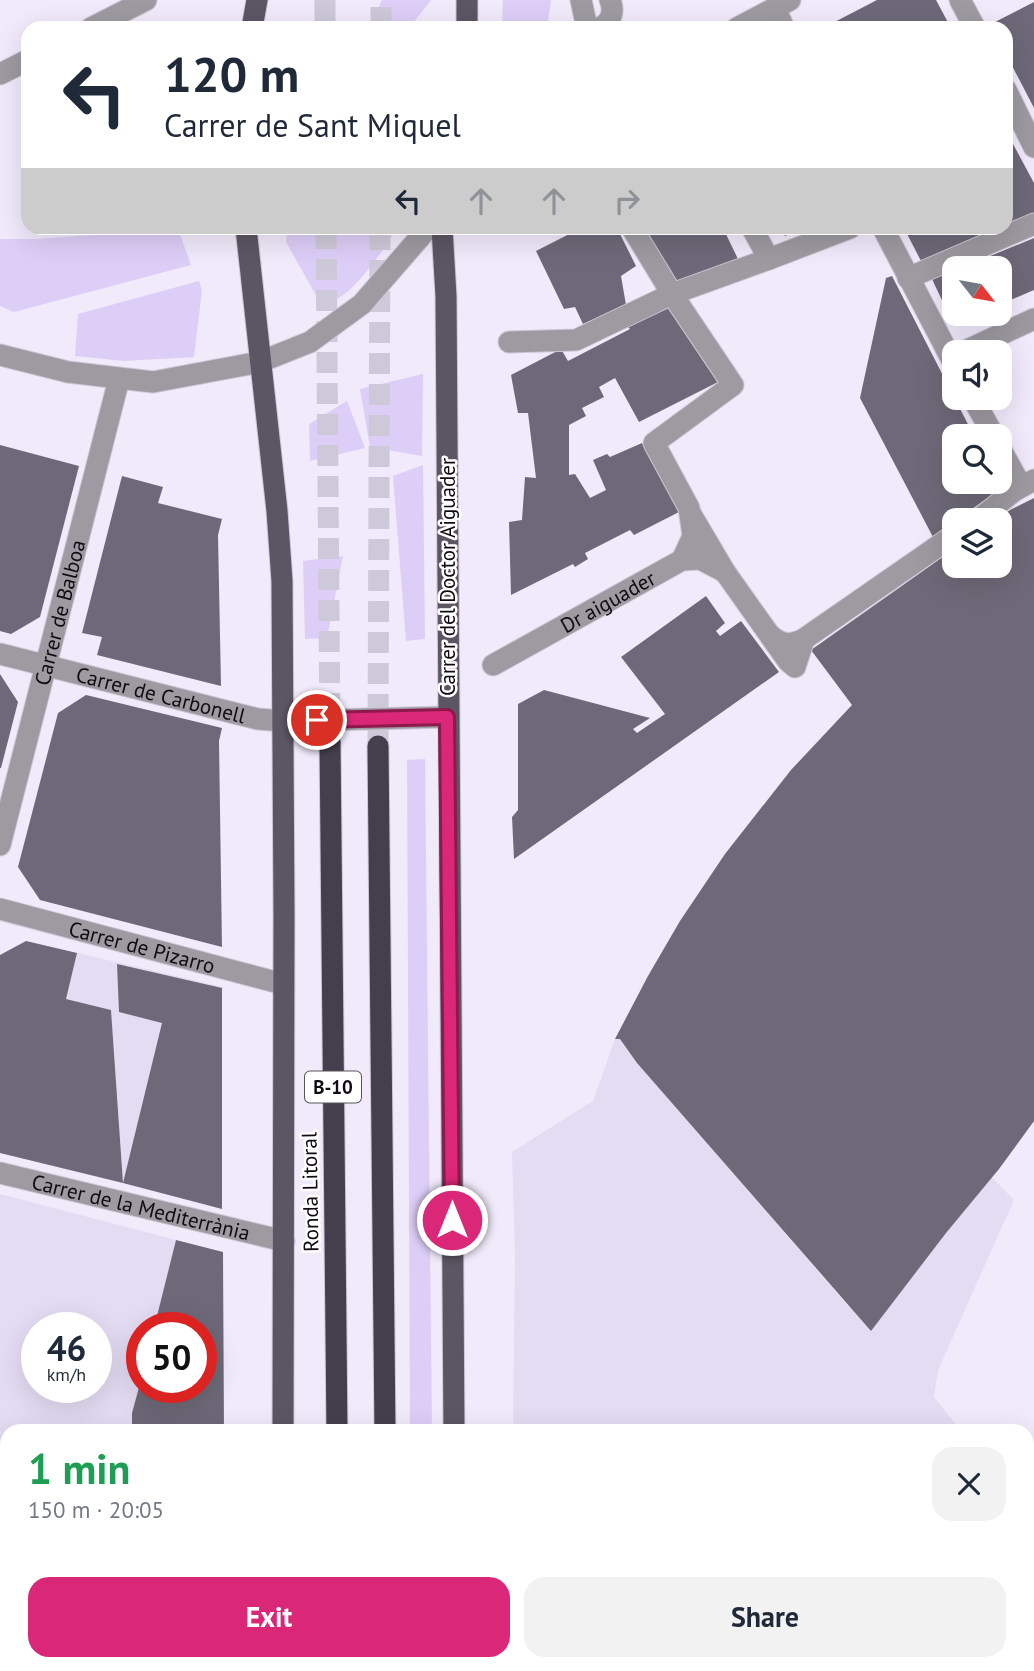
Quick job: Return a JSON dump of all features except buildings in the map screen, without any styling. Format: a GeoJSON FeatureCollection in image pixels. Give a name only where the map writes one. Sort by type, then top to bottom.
{"type":"FeatureCollection","features":[{"type":"Feature","properties":{"kind":"highway","name":"Ronda Litoral"},"geometry":{"type":"LineString","coordinates":[[330,742],[337,1424]]}},
{"type":"Feature","properties":{"kind":"highway","name":"B-10"},"geometry":{"type":"LineString","coordinates":[[378,746],[385,1424]]}},
{"type":"Feature","properties":{"kind":"main road"},"geometry":{"type":"LineString","coordinates":[[253,21],[257,0]]}},
{"type":"Feature","properties":{"kind":"main road"},"geometry":{"type":"LineString","coordinates":[[467,0],[467,21]]}},
{"type":"Feature","properties":{"kind":"main road"},"geometry":{"type":"LineString","coordinates":[[247,235],[280,548],[284,914],[283,1424]]}},
{"type":"Feature","properties":{"kind":"main road","name":"Carrer del Doctor Aiguader"},"geometry":{"type":"LineString","coordinates":[[442,235],[446,296],[454,1424]]}},
{"type":"Feature","properties":{"kind":"street"},"geometry":{"type":"LineString","coordinates":[[105,21],[146,0]]}},
{"type":"Feature","properties":{"kind":"street"},"geometry":{"type":"LineString","coordinates":[[581,0],[586,21]]}},
{"type":"Feature","properties":{"kind":"street"},"geometry":{"type":"LineString","coordinates":[[608,21],[612,16],[613,6],[610,0]]}},
{"type":"Feature","properties":{"kind":"street"},"geometry":{"type":"LineString","coordinates":[[960,0],[971,21]]}},
{"type":"Feature","properties":{"kind":"street"},"geometry":{"type":"LineString","coordinates":[[750,21],[783,4]]}},
{"type":"Feature","properties":{"kind":"street"},"geometry":{"type":"LineString","coordinates":[[0,74],[21,64]]}},
{"type":"Feature","properties":{"kind":"street"},"geometry":{"type":"LineString","coordinates":[[1013,104],[1034,147]]}},
{"type":"Feature","properties":{"kind":"street"},"geometry":{"type":"LineString","coordinates":[[1013,233],[1034,224]]}},
{"type":"Feature","properties":{"kind":"street"},"geometry":{"type":"LineString","coordinates":[[4,353],[68,372],[153,382],[260,362],[310,342],[362,304],[422,235]]}},
{"type":"Feature","properties":{"kind":"street"},"geometry":{"type":"LineString","coordinates":[[636,235],[733,385],[654,443],[689,511],[725,572],[795,667],[804,639]]}},
{"type":"Feature","properties":{"kind":"street"},"geometry":{"type":"LineString","coordinates":[[756,235],[769,259]]}},
{"type":"Feature","properties":{"kind":"street"},"geometry":{"type":"LineString","coordinates":[[509,342],[576,340],[672,293],[832,235]]}},
{"type":"Feature","properties":{"kind":"street"},"geometry":{"type":"LineString","coordinates":[[886,235],[908,278],[945,340]]}},
{"type":"Feature","properties":{"kind":"street"},"geometry":{"type":"LineString","coordinates":[[908,278],[1008,235]]}},
{"type":"Feature","properties":{"kind":"street"},"geometry":{"type":"LineString","coordinates":[[990,340],[1034,319]]}},
{"type":"Feature","properties":{"kind":"street","name":"Carrer de Balboa"},"geometry":{"type":"LineString","coordinates":[[0,845],[8,785],[47,666],[119,379]]}},
{"type":"Feature","properties":{"kind":"street"},"geometry":{"type":"LineString","coordinates":[[994,508],[1028,483],[1012,463]]}},
{"type":"Feature","properties":{"kind":"street"},"geometry":{"type":"LineString","coordinates":[[689,511],[693,536],[682,560],[700,559],[725,572]]}},
{"type":"Feature","properties":{"kind":"street"},"geometry":{"type":"LineString","coordinates":[[769,635],[777,641],[792,645],[804,639],[942,543]]}},
{"type":"Feature","properties":{"kind":"street","name":"Dr aiguader"},"geometry":{"type":"LineString","coordinates":[[493,665],[682,560]]}},
{"type":"Feature","properties":{"kind":"street","name":"Carrer de Carbonell"},"geometry":{"type":"LineString","coordinates":[[0,654],[258,719],[283,721],[447,717]]}},
{"type":"Feature","properties":{"kind":"street","name":"Carrer de Pizarro"},"geometry":{"type":"LineString","coordinates":[[0,909],[283,984]]}},
{"type":"Feature","properties":{"kind":"street","name":"Carrer de la Mediterrània"},"geometry":{"type":"LineString","coordinates":[[0,1173],[284,1241]]}},
{"type":"Feature","properties":{"kind":"shaded area"},"geometry":{"type":"Polygon","coordinates":[[[382,0],[431,0],[414,21],[373,21],[382,0]]]}},
{"type":"Feature","properties":{"kind":"shaded area"},"geometry":{"type":"Polygon","coordinates":[[[503,0],[551,0],[548,21],[502,21],[503,0]]]}},
{"type":"Feature","properties":{"kind":"shaded area"},"geometry":{"type":"Polygon","coordinates":[[[93,235],[180,235],[191,265],[14,312],[0,306],[0,239],[93,235]]]}},
{"type":"Feature","properties":{"kind":"shaded area"},"geometry":{"type":"Polygon","coordinates":[[[286,235],[392,235],[354,286],[322,306],[286,242],[286,235]]]}},
{"type":"Feature","properties":{"kind":"shaded area"},"geometry":{"type":"Polygon","coordinates":[[[199,281],[202,290],[194,357],[124,361],[75,356],[78,314],[199,281]]]}},
{"type":"Feature","properties":{"kind":"shaded area"},"geometry":{"type":"Polygon","coordinates":[[[423,374],[422,456],[370,447],[360,389],[423,374]]]}},
{"type":"Feature","properties":{"kind":"shaded area"},"geometry":{"type":"Polygon","coordinates":[[[347,401],[365,448],[310,461],[309,424],[347,401]]]}},
{"type":"Feature","properties":{"kind":"shaded area"},"geometry":{"type":"Polygon","coordinates":[[[423,465],[425,639],[406,641],[393,476],[423,465]]]}},
{"type":"Feature","properties":{"kind":"shaded area"},"geometry":{"type":"Polygon","coordinates":[[[343,556],[327,638],[305,639],[303,561],[343,556]]]}},
{"type":"Feature","properties":{"kind":"shaded area"},"geometry":{"type":"Polygon","coordinates":[[[852,705],[637,1063],[848,1306],[887,1255],[974,1159],[1014,1200],[938,1370],[934,1397],[955,1424],[513,1424],[515,1257],[512,1152],[593,1101],[615,1039],[680,921],[725,854],[791,770],[852,705]]]}},
{"type":"Feature","properties":{"kind":"shaded area"},"geometry":{"type":"Polygon","coordinates":[[[425,759],[432,1424],[410,1424],[407,760],[425,759]]]}},
{"type":"Feature","properties":{"kind":"shaded area"},"geometry":{"type":"Polygon","coordinates":[[[26,941],[223,987],[171,1195],[123,1183],[111,1010],[0,982],[0,955],[26,941]]]}},
{"type":"Feature","properties":{"kind":"shaded area"},"geometry":{"type":"Polygon","coordinates":[[[0,1194],[176,1240],[158,1312],[126,1312],[126,1403],[135,1403],[132,1424],[0,1424],[0,1194]]]}},
{"type":"Feature","properties":{"kind":"tunnel"},"geometry":{"type":"LineString","coordinates":[[325,0],[325,21]]}},
{"type":"Feature","properties":{"kind":"tunnel"},"geometry":{"type":"LineString","coordinates":[[381,0],[381,21]]}},
{"type":"Feature","properties":{"kind":"tunnel"},"geometry":{"type":"LineString","coordinates":[[326,235],[330,742]]}},
{"type":"Feature","properties":{"kind":"tunnel"},"geometry":{"type":"LineString","coordinates":[[378,746],[380,235]]}},
{"type":"Feature","properties":{"kind":"route"},"geometry":{"type":"LineString","coordinates":[[317,720],[447,717],[452,1220]]}}]}
